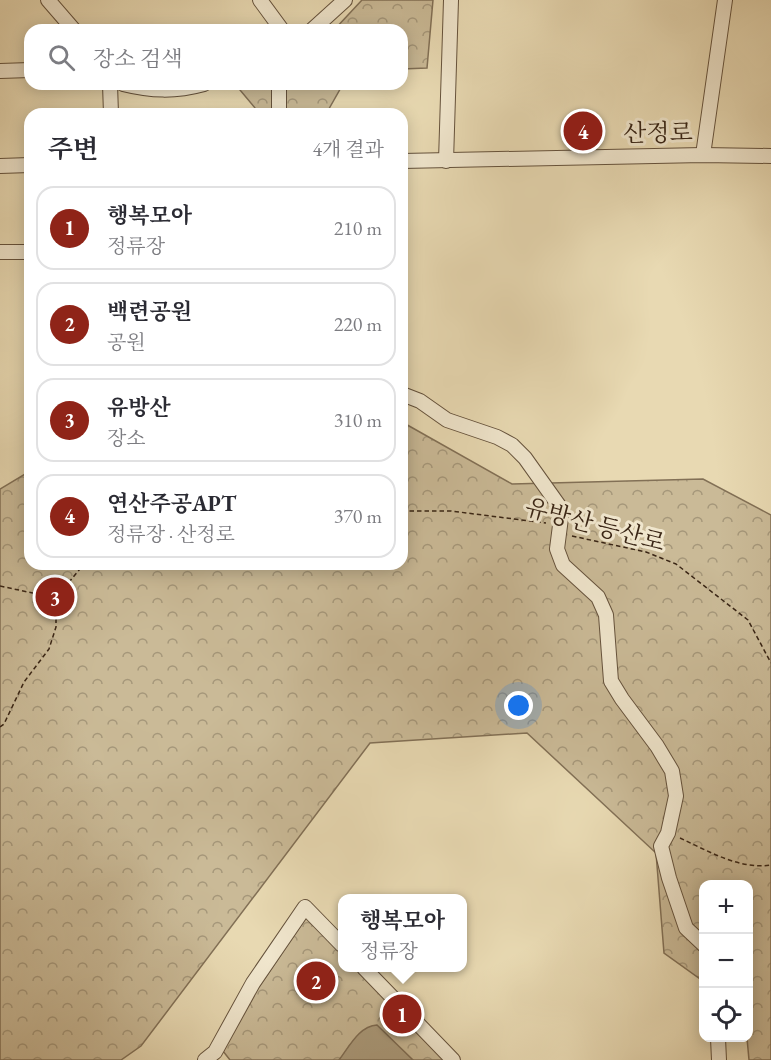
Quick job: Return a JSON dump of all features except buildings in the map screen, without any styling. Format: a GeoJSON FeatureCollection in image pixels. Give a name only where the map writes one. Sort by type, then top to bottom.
{"type":"FeatureCollection","features":[{"type":"Feature","properties":{"kind":"street"},"geometry":{"type":"LineString","coordinates":[[48,0],[69,24]]}},
{"type":"Feature","properties":{"kind":"street"},"geometry":{"type":"LineString","coordinates":[[260,0],[278,24]]}},
{"type":"Feature","properties":{"kind":"street"},"geometry":{"type":"LineString","coordinates":[[319,24],[345,0]]}},
{"type":"Feature","properties":{"kind":"street"},"geometry":{"type":"LineString","coordinates":[[446,161],[451,0]]}},
{"type":"Feature","properties":{"kind":"street"},"geometry":{"type":"LineString","coordinates":[[703,155],[725,0]]}},
{"type":"Feature","properties":{"kind":"street"},"geometry":{"type":"LineString","coordinates":[[0,71],[24,70]]}},
{"type":"Feature","properties":{"kind":"street"},"geometry":{"type":"LineString","coordinates":[[110,90],[111,108]]}},
{"type":"Feature","properties":{"kind":"street"},"geometry":{"type":"LineString","coordinates":[[146,90],[180,90]]}},
{"type":"Feature","properties":{"kind":"street"},"geometry":{"type":"LineString","coordinates":[[279,90],[279,108]]}},
{"type":"Feature","properties":{"kind":"street","name":"산정로"},"geometry":{"type":"LineString","coordinates":[[408,161],[703,155],[771,156]]}},
{"type":"Feature","properties":{"kind":"street"},"geometry":{"type":"LineString","coordinates":[[0,166],[24,165]]}},
{"type":"Feature","properties":{"kind":"street"},"geometry":{"type":"LineString","coordinates":[[0,252],[24,252]]}},
{"type":"Feature","properties":{"kind":"street"},"geometry":{"type":"LineString","coordinates":[[408,396],[420,401],[447,420],[497,437],[512,445],[525,458],[562,510],[557,549],[563,565],[598,597],[606,615],[611,681],[672,771],[676,796],[668,833],[661,846],[686,928],[699,940]]}},
{"type":"Feature","properties":{"kind":"street"},"geometry":{"type":"LineString","coordinates":[[214,1057],[253,983],[305,907],[338,941]]}},
{"type":"Feature","properties":{"kind":"street"},"geometry":{"type":"LineString","coordinates":[[368,972],[453,1060]]}},
{"type":"Feature","properties":{"kind":"street"},"geometry":{"type":"LineString","coordinates":[[718,1042],[719,1060]]}},
{"type":"Feature","properties":{"kind":"path","name":"유방산 등산로"},"geometry":{"type":"LineString","coordinates":[[408,511],[451,511],[548,524],[574,537],[646,552],[675,564],[748,620],[771,663]]}},
{"type":"Feature","properties":{"kind":"path"},"geometry":{"type":"LineString","coordinates":[[0,727],[4,724],[24,682],[49,649],[56,627],[56,598],[79,570]]}},
{"type":"Feature","properties":{"kind":"path"},"geometry":{"type":"LineString","coordinates":[[0,586],[56,598]]}},
{"type":"Feature","properties":{"kind":"path"},"geometry":{"type":"LineString","coordinates":[[668,833],[724,859],[760,867],[771,864]]}},
{"type":"Feature","properties":{"kind":"green space"},"geometry":{"type":"Polygon","coordinates":[[[362,0],[433,0],[427,68],[408,69],[408,24],[340,24],[362,0]]]}},
{"type":"Feature","properties":{"kind":"green space"},"geometry":{"type":"Polygon","coordinates":[[[240,90],[340,90],[329,108],[255,108],[240,90]]]}},
{"type":"Feature","properties":{"kind":"green space"},"geometry":{"type":"Polygon","coordinates":[[[408,425],[512,484],[703,479],[771,515],[771,1060],[749,1060],[747,1042],[753,1042],[753,880],[699,880],[699,978],[664,953],[656,853],[527,733],[370,743],[141,1046],[121,1060],[0,1060],[0,489],[24,475],[24,570],[408,570],[408,425]]]}},
{"type":"Feature","properties":{"kind":"green space"},"geometry":{"type":"Polygon","coordinates":[[[307,916],[338,949],[338,972],[360,972],[445,1060],[230,1060],[219,1046],[307,916]]]}},
{"type":"Feature","properties":{"kind":"shaded area"},"geometry":{"type":"Polygon","coordinates":[[[377,1025],[413,1060],[339,1060],[360,1033],[377,1025]]]}},
{"type":"Feature","properties":{"kind":"place","name":"연산주공APT"},"geometry":{"type":"Point","coordinates":[583,131]}},
{"type":"Feature","properties":{"kind":"place","name":"유방산"},"geometry":{"type":"Point","coordinates":[55,597]}},
{"type":"Feature","properties":{"kind":"place","name":"백련공원"},"geometry":{"type":"Point","coordinates":[316,981]}},
{"type":"Feature","properties":{"kind":"place","name":"행복모아"},"geometry":{"type":"Point","coordinates":[402,1014]}}]}
